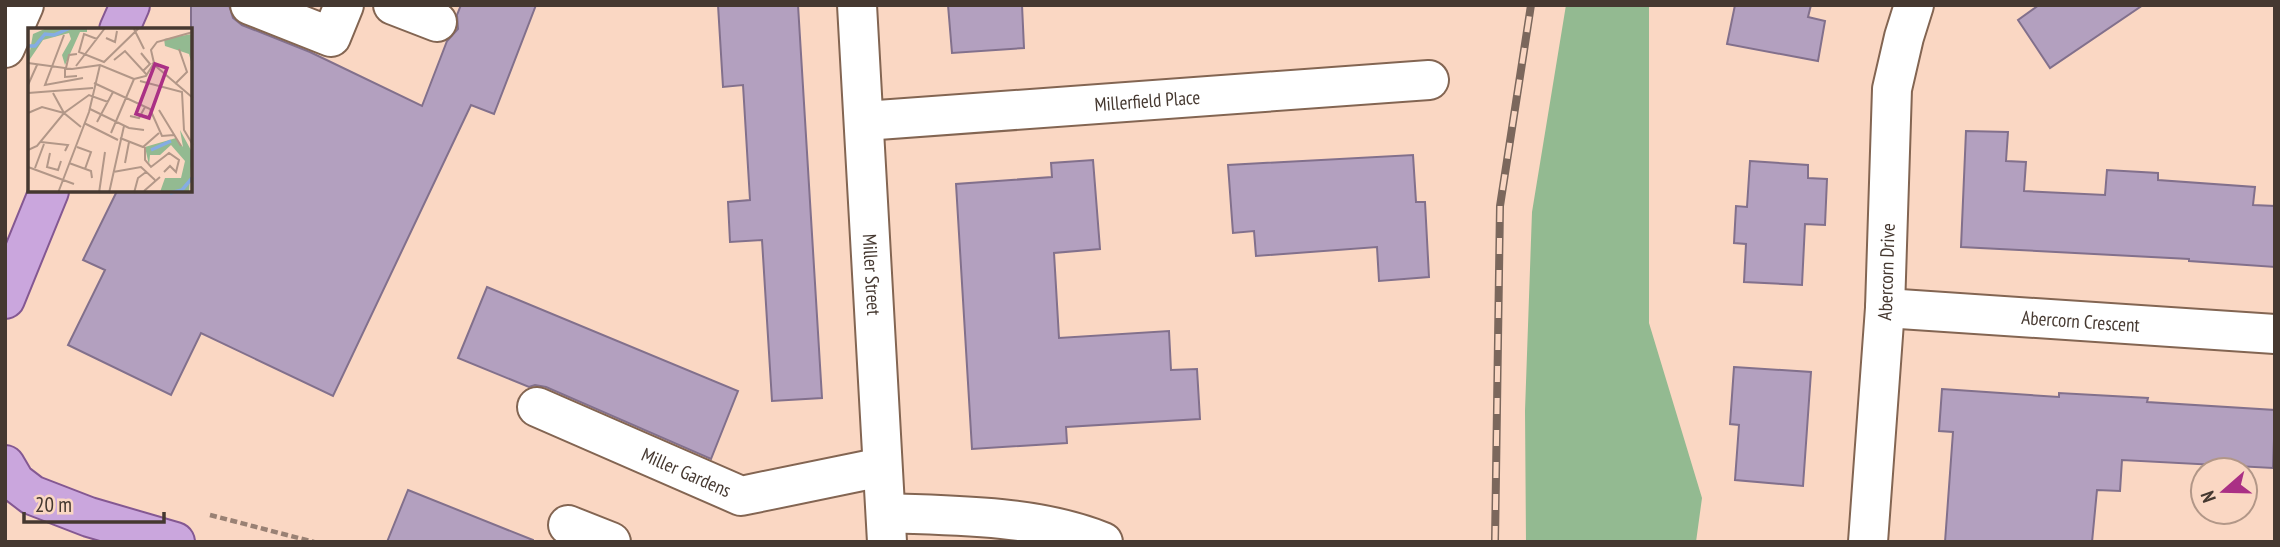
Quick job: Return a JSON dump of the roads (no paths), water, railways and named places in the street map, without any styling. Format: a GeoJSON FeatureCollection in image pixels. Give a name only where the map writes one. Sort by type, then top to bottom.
{"type":"FeatureCollection","features":[{"type":"Feature","properties":{"kind":"main road"},"geometry":{"type":"LineString","coordinates":[[120,28],[130,5]]}},
{"type":"Feature","properties":{"kind":"main road"},"geometry":{"type":"LineString","coordinates":[[5,299],[49,192]]}},
{"type":"Feature","properties":{"kind":"main road"},"geometry":{"type":"LineString","coordinates":[[5,465],[15,482],[32,495],[89,517],[175,542]]}},
{"type":"Feature","properties":{"kind":"street"},"geometry":{"type":"LineString","coordinates":[[5,48],[23,5]]}},
{"type":"Feature","properties":{"kind":"street"},"geometry":{"type":"LineString","coordinates":[[250,5],[331,37],[344,5]]}},
{"type":"Feature","properties":{"kind":"street"},"geometry":{"type":"LineString","coordinates":[[393,5],[437,22]]}},
{"type":"Feature","properties":{"kind":"street","name":"Miller Street"},"geometry":{"type":"LineString","coordinates":[[856,5],[886,528]]}},
{"type":"Feature","properties":{"kind":"street","name":"Abercorn Drive"},"geometry":{"type":"LineString","coordinates":[[1868,542],[1885,308],[1892,89],[1914,5]]}},
{"type":"Feature","properties":{"kind":"street","name":"Millerfield Place"},"geometry":{"type":"LineString","coordinates":[[864,121],[1429,80]]}},
{"type":"Feature","properties":{"kind":"street","name":"Abercorn Crescent"},"geometry":{"type":"LineString","coordinates":[[1885,308],[2275,334]]}},
{"type":"Feature","properties":{"kind":"street","name":"Miller Gardens"},"geometry":{"type":"LineString","coordinates":[[537,407],[741,496],[882,467]]}},
{"type":"Feature","properties":{"kind":"street"},"geometry":{"type":"LineString","coordinates":[[886,528],[976,517],[1074,530],[1103,542]]}},
{"type":"Feature","properties":{"kind":"street"},"geometry":{"type":"LineString","coordinates":[[568,525],[611,542]]}},
{"type":"Feature","properties":{"kind":"railway"},"geometry":{"type":"LineString","coordinates":[[1495,542],[1500,206],[1531,5]]}}]}
